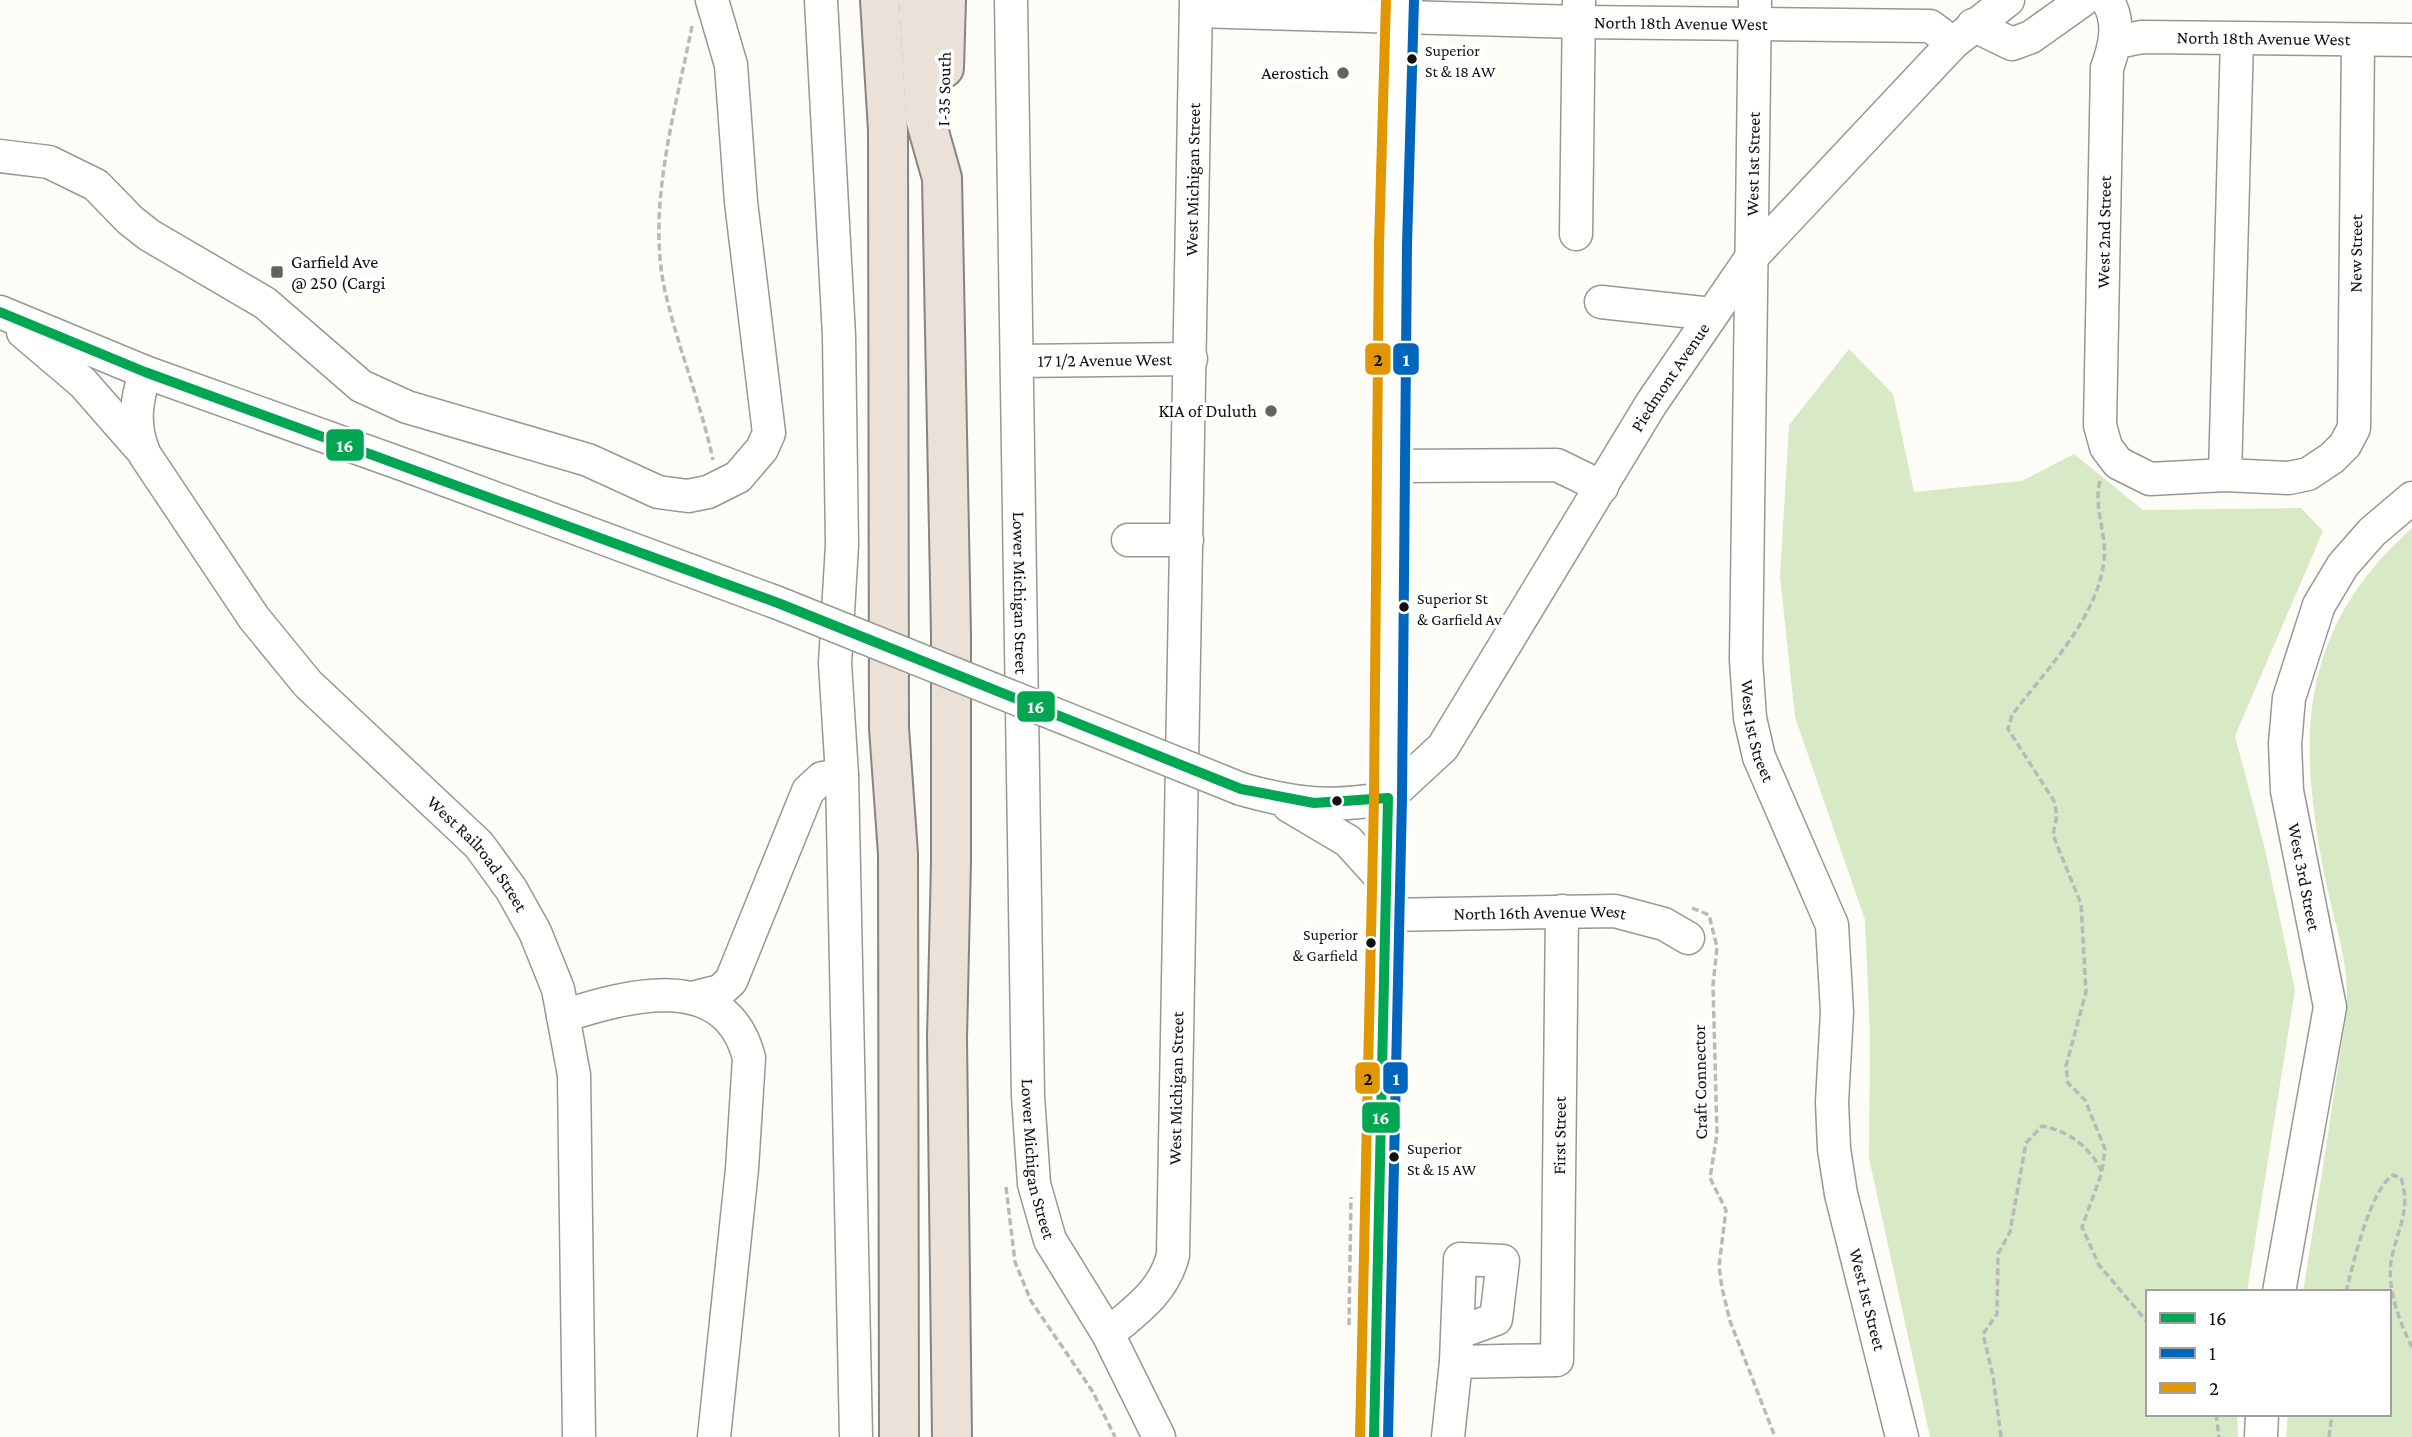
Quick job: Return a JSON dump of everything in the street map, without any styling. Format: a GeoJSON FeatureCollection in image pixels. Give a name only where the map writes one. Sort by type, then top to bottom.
{"type":"FeatureCollection","features":[{"type":"Feature","properties":{"kind":"highway"},"geometry":{"type":"LineString","coordinates":[[868,0],[888,130]]}},
{"type":"Feature","properties":{"kind":"highway"},"geometry":{"type":"LineString","coordinates":[[880,0],[888,130],[889,728],[898,854],[900,1437]]}},
{"type":"Feature","properties":{"kind":"highway"},"geometry":{"type":"LineString","coordinates":[[918,0],[925,118],[942,178],[951,634],[951,862],[947,1038],[951,1437]]}},
{"type":"Feature","properties":{"kind":"highway","name":"I-35 South"},"geometry":{"type":"LineString","coordinates":[[942,178],[946,0]]}},
{"type":"Feature","properties":{"kind":"street"},"geometry":{"type":"LineString","coordinates":[[821,0],[839,336],[842,545],[835,663],[842,775],[856,1437]]}},
{"type":"Feature","properties":{"kind":"street","name":"Lower Michigan Street"},"geometry":{"type":"LineString","coordinates":[[1011,0],[1028,1096],[1033,1173],[1050,1240],[1108,1334]]}},
{"type":"Feature","properties":{"kind":"street","name":"Piedmont Avenue"},"geometry":{"type":"LineString","coordinates":[[1388,798],[1443,747],[1651,404],[1751,258],[1947,24],[2008,0]]}},
{"type":"Feature","properties":{"kind":"street"},"geometry":{"type":"LineString","coordinates":[[1947,24],[2012,44],[2031,37],[2083,0]]}},
{"type":"Feature","properties":{"kind":"street","name":"West 2nd Street"},"geometry":{"type":"LineString","coordinates":[[2106,0],[2112,7],[2117,42],[2107,68],[2101,425],[2106,447],[2118,463]]}},
{"type":"Feature","properties":{"kind":"street","name":"North 18th Avenue West"},"geometry":{"type":"LineString","coordinates":[[1196,6],[1755,12],[1947,24]]}},
{"type":"Feature","properties":{"kind":"street","name":"West Michigan Street"},"geometry":{"type":"LineString","coordinates":[[1108,1334],[1156,1292],[1168,1276],[1173,1255],[1196,6]]}},
{"type":"Feature","properties":{"kind":"street"},"geometry":{"type":"LineString","coordinates":[[0,156],[49,162],[96,185],[130,220],[265,303],[325,358],[374,394],[407,407],[588,460],[658,492],[688,496],[719,487],[738,477],[762,449],[769,433],[741,202],[732,65],[703,9]]}},
{"type":"Feature","properties":{"kind":"street"},"geometry":{"type":"LineString","coordinates":[[1374,1437],[1387,884],[1390,466],[1401,9]]}},
{"type":"Feature","properties":{"kind":"street"},"geometry":{"type":"LineString","coordinates":[[1576,234],[1579,11]]}},
{"type":"Feature","properties":{"kind":"street","name":"West 1st Street"},"geometry":{"type":"LineString","coordinates":[[1755,12],[1746,660],[1750,718],[1759,757],[1771,788],[1832,925],[1837,1012],[1832,1102],[1834,1149],[1841,1194],[1902,1437]]}},
{"type":"Feature","properties":{"kind":"street","name":"North 18th Avenue West"},"geometry":{"type":"LineString","coordinates":[[2117,42],[2143,37],[2358,42],[2412,40]]}},
{"type":"Feature","properties":{"kind":"street"},"geometry":{"type":"LineString","coordinates":[[2118,463],[2150,479],[2225,475],[2237,39]]}},
{"type":"Feature","properties":{"kind":"street","name":"New Street"},"geometry":{"type":"LineString","coordinates":[[2225,475],[2288,478],[2308,474],[2332,458],[2345,445],[2354,428],[2358,42]]}},
{"type":"Feature","properties":{"kind":"street"},"geometry":{"type":"LineString","coordinates":[[1601,302],[1712,314]]}},
{"type":"Feature","properties":{"kind":"street"},"geometry":{"type":"LineString","coordinates":[[0,313],[145,372],[778,603],[1241,789],[1313,806],[1388,798]]}},
{"type":"Feature","properties":{"kind":"street"},"geometry":{"type":"LineString","coordinates":[[0,313],[83,383],[145,455]]}},
{"type":"Feature","properties":{"kind":"street","name":"17 1/2 Avenue West"},"geometry":{"type":"LineString","coordinates":[[1017,361],[1191,359]]}},
{"type":"Feature","properties":{"kind":"street","name":"West Railroad Street"},"geometry":{"type":"LineString","coordinates":[[145,372],[135,411],[136,430],[145,455],[254,618],[308,684],[479,845],[511,889],[535,932],[555,978],[573,1075],[579,1437]]}},
{"type":"Feature","properties":{"kind":"street"},"geometry":{"type":"LineString","coordinates":[[1390,466],[1557,465],[1602,486]]}},
{"type":"Feature","properties":{"kind":"street","name":"West 3rd Street"},"geometry":{"type":"LineString","coordinates":[[2279,1290],[2330,1007],[2287,791],[2285,744],[2289,698],[2319,605],[2331,585],[2372,532],[2412,498]]}},
{"type":"Feature","properties":{"kind":"street"},"geometry":{"type":"LineString","coordinates":[[1128,540],[1187,540]]}},
{"type":"Feature","properties":{"kind":"street"},"geometry":{"type":"LineString","coordinates":[[563,1016],[643,994],[692,998],[720,991],[732,981],[808,791],[822,778],[842,775]]}},
{"type":"Feature","properties":{"kind":"street"},"geometry":{"type":"LineString","coordinates":[[1279,800],[1348,841],[1387,884]]}},
{"type":"Feature","properties":{"kind":"street","name":"First Street"},"geometry":{"type":"LineString","coordinates":[[1448,1437],[1457,1348],[1557,1360],[1562,911]]}},
{"type":"Feature","properties":{"kind":"street","name":"North 16th Avenue West"},"geometry":{"type":"LineString","coordinates":[[1386,915],[1615,911],[1644,916],[1688,938]]}},
{"type":"Feature","properties":{"kind":"street"},"geometry":{"type":"LineString","coordinates":[[692,998],[730,1021],[745,1045],[748,1058],[742,1169],[714,1437]]}},
{"type":"Feature","properties":{"kind":"street"},"geometry":{"type":"LineString","coordinates":[[1108,1334],[1159,1437]]}},
{"type":"Feature","properties":{"kind":"street"},"geometry":{"type":"LineString","coordinates":[[2262,1416],[2262,1437]]}},
{"type":"Feature","properties":{"kind":"path"},"geometry":{"type":"LineString","coordinates":[[703,9],[666,146],[660,238],[664,289],[709,441],[719,487]]}},
{"type":"Feature","properties":{"kind":"path"},"geometry":{"type":"LineString","coordinates":[[2118,463],[2102,475],[2096,494],[2104,560],[2091,605],[2012,715],[2008,729],[2054,801],[2057,815],[2053,835],[2081,904],[2086,992],[2066,1066],[2068,1083],[2085,1100],[2105,1149],[2102,1172],[2082,1227],[2099,1265],[2146,1321]]}},
{"type":"Feature","properties":{"kind":"path","name":"Craft Connector"},"geometry":{"type":"LineString","coordinates":[[1684,905],[1709,915],[1715,930],[1717,947],[1713,985],[1717,1134],[1710,1178],[1726,1210],[1719,1266],[1722,1287],[1730,1321],[1775,1437]]}},
{"type":"Feature","properties":{"kind":"path"},"geometry":{"type":"LineString","coordinates":[[2001,1437],[1993,1376],[1983,1334],[1997,1314],[1998,1254],[2010,1232],[2026,1143],[2042,1126],[2057,1129],[2077,1141],[2095,1157],[2102,1172]]}},
{"type":"Feature","properties":{"kind":"path"},"geometry":{"type":"LineString","coordinates":[[2347,1290],[2369,1214],[2385,1180],[2393,1175],[2401,1178],[2408,1202],[2408,1214],[2391,1263],[2392,1284],[2402,1324],[2412,1347]]}},
{"type":"Feature","properties":{"kind":"path"},"geometry":{"type":"LineString","coordinates":[[2216,1416],[2219,1437]]}},
{"type":"Feature","properties":{"kind":"path"},"geometry":{"type":"LineString","coordinates":[[2329,1437],[2332,1416]]}},
{"type":"Feature","properties":{"kind":"green space"},"geometry":{"type":"Polygon","coordinates":[[[1849,349],[1893,394],[1914,492],[2022,481],[2074,454],[2143,510],[2301,508],[2323,531],[2235,736],[2265,849],[2295,990],[2247,1290],[2146,1290],[2146,1416],[2237,1416],[2238,1437],[1930,1437],[1869,1158],[1870,1035],[1865,920],[1795,717],[1780,576],[1789,425],[1849,349]]]}},
{"type":"Feature","properties":{"kind":"green space"},"geometry":{"type":"Polygon","coordinates":[[[2412,528],[2412,1437],[2286,1437],[2288,1416],[2391,1416],[2391,1290],[2303,1290],[2347,1004],[2342,950],[2316,827],[2310,732],[2315,688],[2327,646],[2346,606],[2374,567],[2412,528]]]}},
{"type":"Feature","properties":{"kind":"transit line","name":"2"},"geometry":{"type":"LineString","coordinates":[[1360,1437],[1374,798],[1379,245],[1386,0]]}},
{"type":"Feature","properties":{"kind":"transit line","name":"1"},"geometry":{"type":"LineString","coordinates":[[1388,1437],[1402,798],[1407,245],[1414,0]]}},
{"type":"Feature","properties":{"kind":"transit line","name":"16"},"geometry":{"type":"LineString","coordinates":[[0,312],[145,372],[778,603],[1241,789],[1314,803],[1388,798]]}},
{"type":"Feature","properties":{"kind":"transit line","name":"16"},"geometry":{"type":"LineString","coordinates":[[1374,1437],[1388,798]]}},
{"type":"Feature","properties":{"kind":"place","name":"Superior St & 18 AW"},"geometry":{"type":"Point","coordinates":[1412,59]}},
{"type":"Feature","properties":{"kind":"place","name":"Aerostich"},"geometry":{"type":"Point","coordinates":[1343,73]}},
{"type":"Feature","properties":{"kind":"place","name":"Garfield Ave @ 250 (Cargi"},"geometry":{"type":"Point","coordinates":[277,272]}},
{"type":"Feature","properties":{"kind":"place","name":"KIA of Duluth"},"geometry":{"type":"Point","coordinates":[1271,411]}},
{"type":"Feature","properties":{"kind":"place","name":"Superior St & Garfield Av"},"geometry":{"type":"Point","coordinates":[1404,607]}},
{"type":"Feature","properties":{"kind":"place","name":"Superior & Garfield"},"geometry":{"type":"Point","coordinates":[1371,943]}},
{"type":"Feature","properties":{"kind":"place","name":"Superior St & 15 AW"},"geometry":{"type":"Point","coordinates":[1394,1157]}}]}
